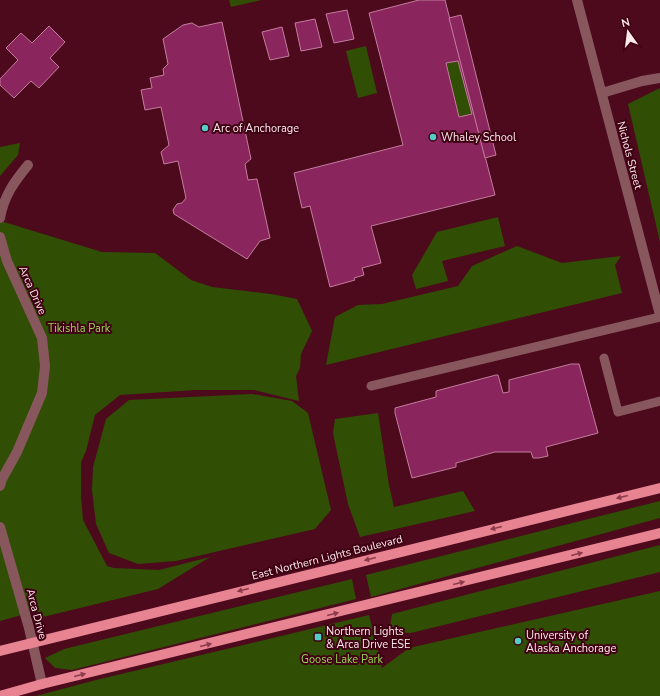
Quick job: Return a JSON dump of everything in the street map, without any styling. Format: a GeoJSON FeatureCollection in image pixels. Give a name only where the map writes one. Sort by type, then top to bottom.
{"type":"FeatureCollection","features":[{"type":"Feature","properties":{"kind":"main road","name":"East Northern Lights Boulevard"},"geometry":{"type":"LineString","coordinates":[[0,651],[660,488]]}},
{"type":"Feature","properties":{"kind":"main road"},"geometry":{"type":"LineString","coordinates":[[0,696],[42,684],[660,533]]}},
{"type":"Feature","properties":{"kind":"street","name":"Nichols Street"},"geometry":{"type":"LineString","coordinates":[[577,0],[660,316]]}},
{"type":"Feature","properties":{"kind":"street"},"geometry":{"type":"LineString","coordinates":[[602,93],[642,81],[660,78]]}},
{"type":"Feature","properties":{"kind":"street"},"geometry":{"type":"LineString","coordinates":[[0,218],[2,206],[13,184],[28,165]]}},
{"type":"Feature","properties":{"kind":"street","name":"Arca Drive"},"geometry":{"type":"LineString","coordinates":[[0,237],[7,261],[42,338],[45,366],[42,393],[17,452],[2,479],[0,486]]}},
{"type":"Feature","properties":{"kind":"street","name":"Arca Drive"},"geometry":{"type":"LineString","coordinates":[[0,527],[29,628],[42,684]]}},
{"type":"Feature","properties":{"kind":"lane"},"geometry":{"type":"LineString","coordinates":[[371,386],[660,316]]}},
{"type":"Feature","properties":{"kind":"lane"},"geometry":{"type":"LineString","coordinates":[[604,358],[618,412],[660,401]]}},
{"type":"Feature","properties":{"kind":"green space"},"geometry":{"type":"Polygon","coordinates":[[[229,0],[261,0],[231,7],[229,0]]]}},
{"type":"Feature","properties":{"kind":"green space"},"geometry":{"type":"Polygon","coordinates":[[[366,46],[377,93],[358,98],[346,51],[366,46]]]}},
{"type":"Feature","properties":{"kind":"green space"},"geometry":{"type":"Polygon","coordinates":[[[458,61],[472,114],[459,117],[446,63],[458,61]]]}},
{"type":"Feature","properties":{"kind":"green space"},"geometry":{"type":"Polygon","coordinates":[[[660,88],[660,242],[628,104],[660,88]]]}},
{"type":"Feature","properties":{"kind":"green space"},"geometry":{"type":"Polygon","coordinates":[[[20,143],[18,155],[0,176],[0,147],[20,143]]]}},
{"type":"Feature","properties":{"kind":"green space","name":"Tikishla Park"},"geometry":{"type":"Polygon","coordinates":[[[0,217],[4,222],[102,252],[155,253],[191,280],[212,287],[271,294],[297,299],[312,331],[301,354],[300,368],[296,376],[299,401],[254,390],[195,390],[120,395],[95,415],[86,451],[81,462],[81,497],[83,520],[107,566],[114,568],[159,570],[210,557],[158,589],[43,617],[36,611],[0,621],[0,217]]]}},
{"type":"Feature","properties":{"kind":"green space"},"geometry":{"type":"Polygon","coordinates":[[[498,217],[505,246],[442,261],[448,281],[416,289],[412,275],[437,232],[498,217]]]}},
{"type":"Feature","properties":{"kind":"green space"},"geometry":{"type":"Polygon","coordinates":[[[517,246],[562,263],[621,256],[615,265],[622,293],[326,365],[335,317],[358,305],[382,304],[458,286],[472,266],[517,246]]]}},
{"type":"Feature","properties":{"kind":"green space"},"geometry":{"type":"Polygon","coordinates":[[[252,394],[292,401],[308,413],[331,510],[315,529],[176,561],[138,564],[109,553],[96,524],[92,490],[93,467],[106,419],[129,400],[252,394]]]}},
{"type":"Feature","properties":{"kind":"green space"},"geometry":{"type":"Polygon","coordinates":[[[378,413],[389,485],[394,507],[463,491],[475,511],[360,537],[348,504],[333,433],[335,419],[378,413]]]}},
{"type":"Feature","properties":{"kind":"green space"},"geometry":{"type":"Polygon","coordinates":[[[660,501],[660,518],[371,597],[366,575],[660,501]]]}},
{"type":"Feature","properties":{"kind":"green space"},"geometry":{"type":"Polygon","coordinates":[[[660,545],[660,572],[411,633],[389,632],[392,614],[660,545]]]}},
{"type":"Feature","properties":{"kind":"green space"},"geometry":{"type":"Polygon","coordinates":[[[352,579],[356,599],[72,670],[55,668],[45,658],[64,649],[352,579]]]}},
{"type":"Feature","properties":{"kind":"green space","name":"Goose Lake Park"},"geometry":{"type":"Polygon","coordinates":[[[660,591],[660,696],[36,696],[96,680],[369,615],[382,668],[409,648],[660,591]]]}},
{"type":"Feature","properties":{"kind":"building","name":"Whaley School"},"geometry":{"type":"Polygon","coordinates":[[[419,0],[445,0],[495,195],[371,226],[381,263],[362,268],[364,275],[354,278],[355,280],[330,287],[310,206],[302,208],[294,173],[403,145],[369,13],[419,0]],[[458,61],[446,63],[459,117],[472,114],[458,61]]]}},
{"type":"Feature","properties":{"kind":"building"},"geometry":{"type":"Polygon","coordinates":[[[347,10],[354,39],[334,43],[326,14],[347,10]]]}},
{"type":"Feature","properties":{"kind":"building"},"geometry":{"type":"Polygon","coordinates":[[[461,15],[496,155],[485,158],[449,18],[461,15]]]}},
{"type":"Feature","properties":{"kind":"building"},"geometry":{"type":"Polygon","coordinates":[[[315,19],[322,47],[301,51],[295,23],[315,19]]]}},
{"type":"Feature","properties":{"kind":"building","name":"Arc of Anchorage"},"geometry":{"type":"Polygon","coordinates":[[[222,22],[251,159],[245,164],[248,180],[257,179],[270,238],[260,241],[247,259],[174,214],[173,210],[177,204],[182,203],[186,198],[178,161],[164,164],[161,152],[169,145],[161,107],[145,110],[141,90],[152,88],[150,78],[164,75],[163,69],[168,64],[163,39],[183,25],[192,23],[199,27],[222,22]]]}},
{"type":"Feature","properties":{"kind":"building"},"geometry":{"type":"Polygon","coordinates":[[[49,26],[65,42],[50,58],[59,67],[39,88],[31,81],[14,98],[0,85],[0,79],[18,60],[6,48],[21,33],[32,43],[49,26]]]}},
{"type":"Feature","properties":{"kind":"building"},"geometry":{"type":"Polygon","coordinates":[[[282,27],[289,56],[270,60],[262,32],[282,27]]]}},
{"type":"Feature","properties":{"kind":"building"},"geometry":{"type":"Polygon","coordinates":[[[571,364],[579,364],[598,433],[546,447],[548,456],[533,458],[531,452],[495,452],[456,463],[456,467],[412,478],[395,408],[436,397],[436,391],[496,375],[498,375],[503,393],[509,392],[509,380],[571,364]]]}},
{"type":"Feature","properties":{"kind":"place","name":"Arc of Anchorage"},"geometry":{"type":"Point","coordinates":[205,128]}},
{"type":"Feature","properties":{"kind":"place","name":"Whaley School"},"geometry":{"type":"Point","coordinates":[433,137]}},
{"type":"Feature","properties":{"kind":"place","name":"Northern Lights & Arca Drive ESE"},"geometry":{"type":"Point","coordinates":[318,637]}},
{"type":"Feature","properties":{"kind":"place","name":"University of Alaska Anchorage"},"geometry":{"type":"Point","coordinates":[518,641]}}]}
